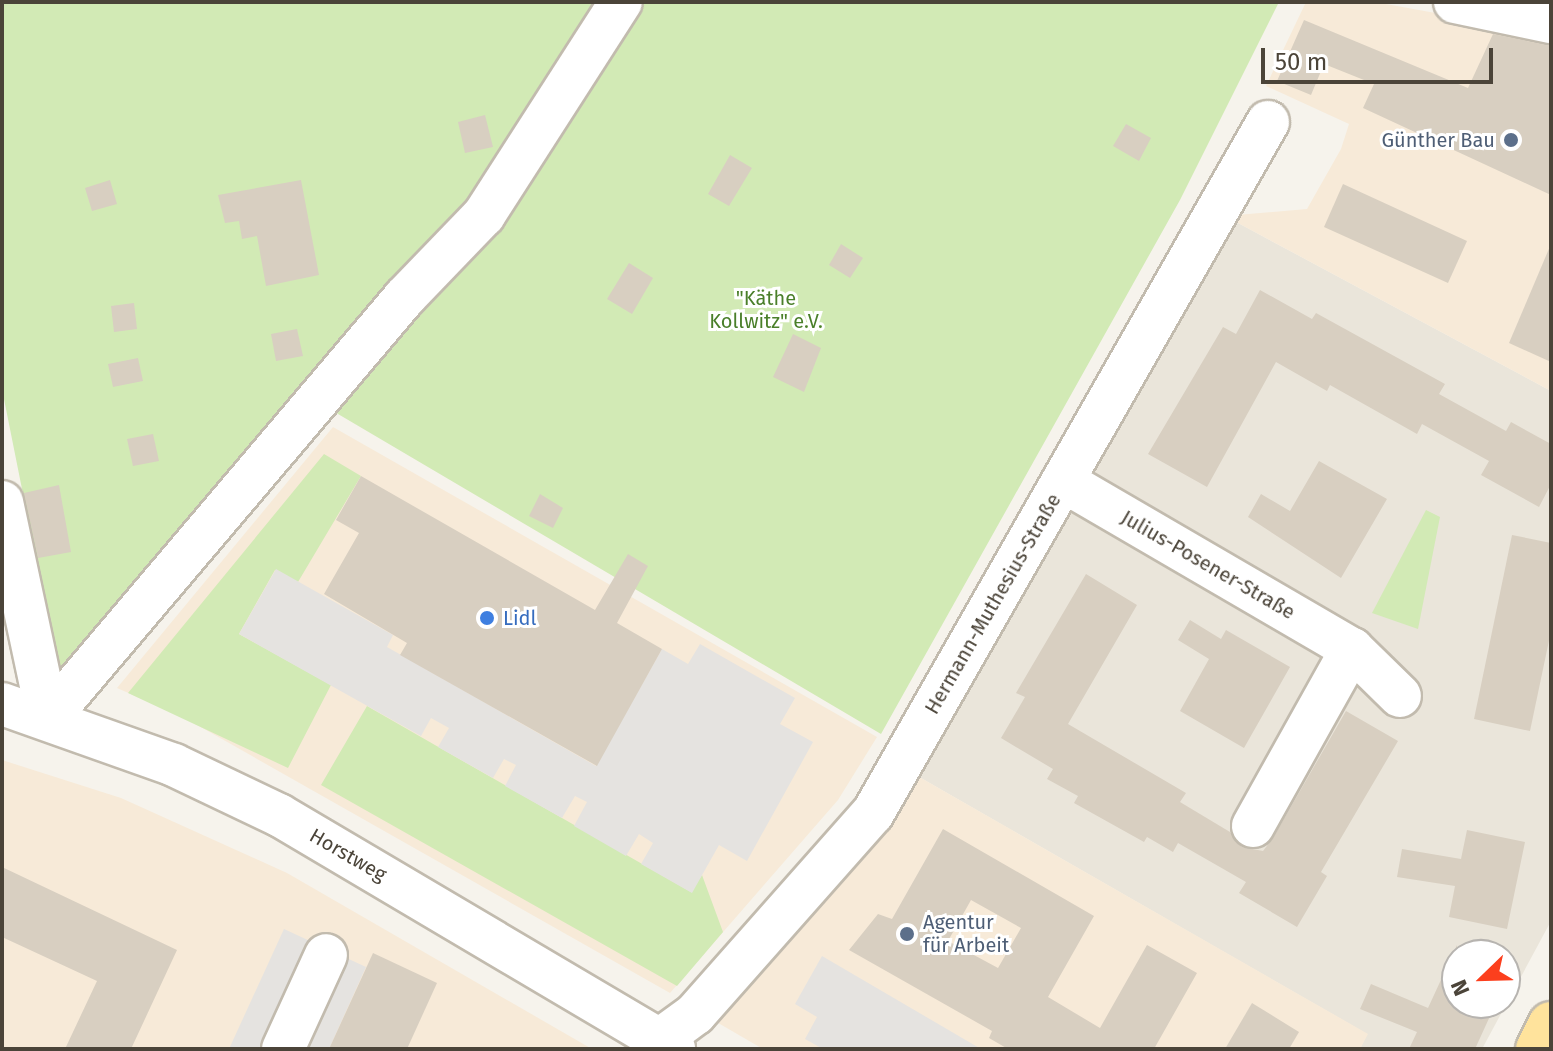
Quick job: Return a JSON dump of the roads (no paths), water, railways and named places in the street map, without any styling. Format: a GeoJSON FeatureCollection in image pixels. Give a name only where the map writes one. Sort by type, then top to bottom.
{"type":"FeatureCollection","features":[{"type":"Feature","properties":{"kind":"main road"},"geometry":{"type":"LineString","coordinates":[[1538,1049],[1551,1024]]}},
{"type":"Feature","properties":{"kind":"street"},"geometry":{"type":"LineString","coordinates":[[48,718],[404,298],[484,215],[621,2]]}},
{"type":"Feature","properties":{"kind":"street"},"geometry":{"type":"LineString","coordinates":[[1455,2],[1551,22]]}},
{"type":"Feature","properties":{"kind":"street","name":"Hermann-Muthesius-Straße"},"geometry":{"type":"LineString","coordinates":[[666,1045],[873,813],[1268,122]]}},
{"type":"Feature","properties":{"kind":"street","name":"Julius-Posener-Straße"},"geometry":{"type":"LineString","coordinates":[[1063,481],[1352,649],[1400,696]]}},
{"type":"Feature","properties":{"kind":"street"},"geometry":{"type":"LineString","coordinates":[[2,502],[48,718]]}},
{"type":"Feature","properties":{"kind":"street"},"geometry":{"type":"LineString","coordinates":[[1253,826],[1352,649]]}},
{"type":"Feature","properties":{"kind":"street","name":"Horstweg"},"geometry":{"type":"LineString","coordinates":[[2,704],[174,765],[279,815],[666,1045]]}},
{"type":"Feature","properties":{"kind":"street"},"geometry":{"type":"LineString","coordinates":[[283,1049],[326,955]]}},
{"type":"Feature","properties":{"kind":"place","name":"Günther Bau"},"geometry":{"type":"Point","coordinates":[1511,140]}},
{"type":"Feature","properties":{"kind":"place","name":"Lidl"},"geometry":{"type":"Point","coordinates":[487,618]}},
{"type":"Feature","properties":{"kind":"place","name":"Agentur für Arbeit"},"geometry":{"type":"Point","coordinates":[907,934]}},
{"type":"Feature","properties":{"kind":"park label","name":"\"Käthe Kollwitz\" e.V."},"geometry":{"type":"Point","coordinates":[766,310]}}]}
